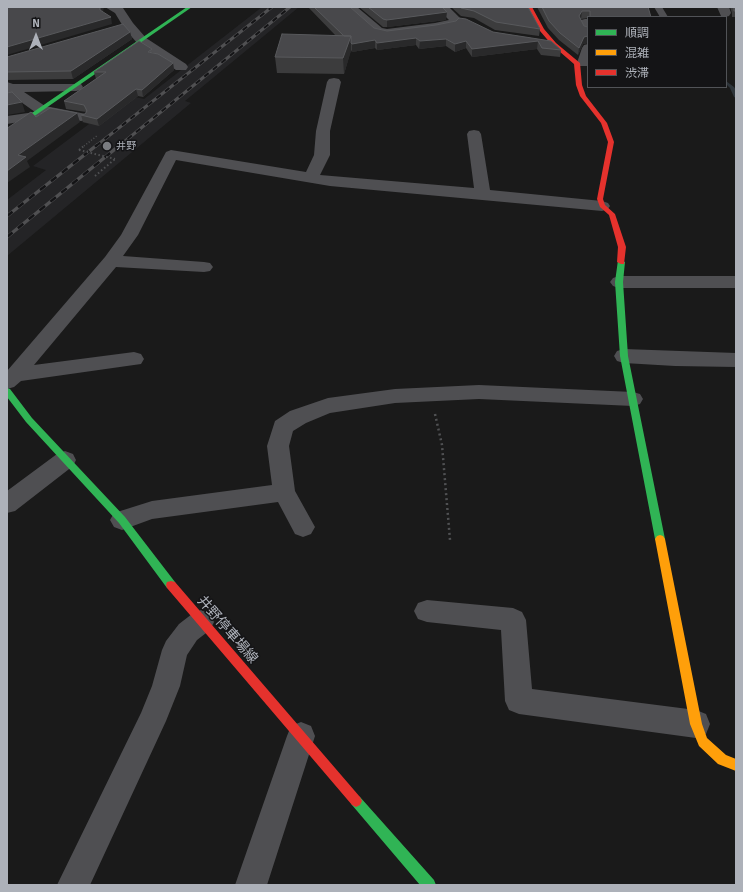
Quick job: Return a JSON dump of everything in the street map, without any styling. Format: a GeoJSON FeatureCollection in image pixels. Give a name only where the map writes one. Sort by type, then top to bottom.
{"type":"FeatureCollection","features":[{"type":"Feature","properties":{"kind":"street"},"geometry":{"type":"LineString","coordinates":[[111,7],[119,11],[128,25],[142,41],[181,67]]}},
{"type":"Feature","properties":{"kind":"street"},"geometry":{"type":"LineString","coordinates":[[7,133],[76,87],[142,41],[152,32],[190,7]]}},
{"type":"Feature","properties":{"kind":"street"},"geometry":{"type":"LineString","coordinates":[[353,7],[378,31],[387,33],[451,24],[456,20]]}},
{"type":"Feature","properties":{"kind":"street"},"geometry":{"type":"LineString","coordinates":[[442,7],[456,20],[469,22]]}},
{"type":"Feature","properties":{"kind":"street"},"geometry":{"type":"LineString","coordinates":[[530,7],[542,30],[554,44],[583,63]]}},
{"type":"Feature","properties":{"kind":"street"},"geometry":{"type":"LineString","coordinates":[[113,29],[128,25]]}},
{"type":"Feature","properties":{"kind":"street"},"geometry":{"type":"LineString","coordinates":[[538,41],[554,44]]}},
{"type":"Feature","properties":{"kind":"street"},"geometry":{"type":"LineString","coordinates":[[587,51],[579,72],[578,85],[583,96],[604,123],[611,142],[600,199],[602,206]]}},
{"type":"Feature","properties":{"kind":"street"},"geometry":{"type":"LineString","coordinates":[[311,178],[322,155],[323,131],[334,82]]}},
{"type":"Feature","properties":{"kind":"street"},"geometry":{"type":"LineString","coordinates":[[9,87],[76,87]]}},
{"type":"Feature","properties":{"kind":"street"},"geometry":{"type":"LineString","coordinates":[[9,87],[37,113]]}},
{"type":"Feature","properties":{"kind":"street"},"geometry":{"type":"LineString","coordinates":[[7,120],[37,113],[81,117]]}},
{"type":"Feature","properties":{"kind":"street"},"geometry":{"type":"LineString","coordinates":[[474,134],[483,194]]}},
{"type":"Feature","properties":{"kind":"street"},"geometry":{"type":"LineString","coordinates":[[10,383],[111,261],[129,235],[171,155],[330,181],[602,206],[612,214],[622,247],[620,282],[624,356],[696,724],[703,742],[722,760],[736,765]]}},
{"type":"Feature","properties":{"kind":"street"},"geometry":{"type":"LineString","coordinates":[[111,261],[204,267]]}},
{"type":"Feature","properties":{"kind":"street"},"geometry":{"type":"LineString","coordinates":[[620,282],[736,282]]}},
{"type":"Feature","properties":{"kind":"street"},"geometry":{"type":"LineString","coordinates":[[624,356],[736,360]]}},
{"type":"Feature","properties":{"kind":"street"},"geometry":{"type":"LineString","coordinates":[[10,383],[134,359]]}},
{"type":"Feature","properties":{"kind":"street","name":"井野停車場線"},"geometry":{"type":"LineString","coordinates":[[10,383],[29,420],[64,460],[122,520],[179,596],[429,885]]}},
{"type":"Feature","properties":{"kind":"street"},"geometry":{"type":"LineString","coordinates":[[303,527],[284,492],[278,446],[283,427],[298,417],[328,406],[395,396],[430,394],[479,392],[633,400]]}},
{"type":"Feature","properties":{"kind":"street"},"geometry":{"type":"LineString","coordinates":[[7,504],[64,460]]}},
{"type":"Feature","properties":{"kind":"street"},"geometry":{"type":"LineString","coordinates":[[122,520],[152,510],[284,492]]}},
{"type":"Feature","properties":{"kind":"street"},"geometry":{"type":"LineString","coordinates":[[427,611],[513,620],[519,701],[696,724]]}},
{"type":"Feature","properties":{"kind":"street"},"geometry":{"type":"LineString","coordinates":[[73,885],[152,721],[166,686],[175,650],[188,632],[201,622]]}},
{"type":"Feature","properties":{"kind":"street"},"geometry":{"type":"LineString","coordinates":[[251,885],[301,736]]}},
{"type":"Feature","properties":{"kind":"lane"},"geometry":{"type":"LineString","coordinates":[[658,7],[663,16]]}},
{"type":"Feature","properties":{"kind":"path"},"geometry":{"type":"LineString","coordinates":[[95,176],[115,159],[79,150],[98,135]]}},
{"type":"Feature","properties":{"kind":"path"},"geometry":{"type":"LineString","coordinates":[[430,394],[442,445],[450,540]]}},
{"type":"Feature","properties":{"kind":"shaded area"},"geometry":{"type":"Polygon","coordinates":[[[262,7],[299,7],[185,101],[191,103],[7,256],[7,200],[46,170],[33,166],[89,124],[81,122],[89,116],[126,95],[144,99],[262,7]]]}},
{"type":"Feature","properties":{"kind":"building"},"geometry":{"type":"Polygon","coordinates":[[[7,7],[100,7],[100,10],[111,17],[7,47],[7,7]]]}},
{"type":"Feature","properties":{"kind":"building"},"geometry":{"type":"Polygon","coordinates":[[[314,7],[350,7],[374,28],[387,31],[436,25],[456,21],[459,18],[466,19],[493,32],[551,41],[561,50],[542,48],[538,41],[472,49],[466,41],[455,44],[446,39],[420,41],[416,38],[377,43],[375,40],[352,44],[351,36],[344,36],[314,7]]]}},
{"type":"Feature","properties":{"kind":"building"},"geometry":{"type":"Polygon","coordinates":[[[368,7],[442,7],[447,12],[387,20],[383,19],[368,7]]]}},
{"type":"Feature","properties":{"kind":"building"},"geometry":{"type":"Polygon","coordinates":[[[460,7],[528,7],[540,29],[496,22],[474,11],[460,7]]]}},
{"type":"Feature","properties":{"kind":"building"},"geometry":{"type":"Polygon","coordinates":[[[542,7],[648,7],[651,16],[590,16],[590,11],[582,11],[579,16],[584,26],[587,27],[587,36],[584,37],[579,48],[560,33],[549,21],[542,7]]]}},
{"type":"Feature","properties":{"kind":"building"},"geometry":{"type":"Polygon","coordinates":[[[123,24],[130,32],[71,71],[7,72],[7,57],[123,24]]]}},
{"type":"Feature","properties":{"kind":"building"},"geometry":{"type":"Polygon","coordinates":[[[282,34],[351,36],[343,58],[275,57],[282,34]]]}},
{"type":"Feature","properties":{"kind":"building"},"geometry":{"type":"Polygon","coordinates":[[[139,41],[152,49],[148,52],[158,54],[173,63],[142,90],[136,89],[97,119],[81,115],[85,114],[87,111],[84,105],[64,101],[106,72],[94,72],[139,41]]]}},
{"type":"Feature","properties":{"kind":"building"},"geometry":{"type":"Polygon","coordinates":[[[12,92],[22,102],[7,105],[7,93],[12,92]]]}},
{"type":"Feature","properties":{"kind":"building"},"geometry":{"type":"Polygon","coordinates":[[[50,108],[77,113],[18,155],[26,157],[7,171],[7,128],[31,112],[36,117],[50,108]]]}},
{"type":"Feature","properties":{"kind":"waterway"},"geometry":{"type":"LineString","coordinates":[[727,83],[732,87],[736,96]]}},
{"type":"Feature","properties":{"kind":"railway"},"geometry":{"type":"LineString","coordinates":[[96,146],[272,7]]}},
{"type":"Feature","properties":{"kind":"railway"},"geometry":{"type":"LineString","coordinates":[[119,146],[290,7]]}},
{"type":"Feature","properties":{"kind":"railway"},"geometry":{"type":"LineString","coordinates":[[7,216],[97,145]]}},
{"type":"Feature","properties":{"kind":"railway"},"geometry":{"type":"LineString","coordinates":[[7,237],[120,145]]}},
{"type":"Feature","properties":{"kind":"traffic: fast"},"geometry":{"type":"LineString","coordinates":[[7,133],[190,7]]}},
{"type":"Feature","properties":{"kind":"traffic: fast"},"geometry":{"type":"LineString","coordinates":[[621,262],[619,282],[624,356],[660,539]]}},
{"type":"Feature","properties":{"kind":"traffic: fast"},"geometry":{"type":"LineString","coordinates":[[7,391],[29,420],[122,520],[171,585]]}},
{"type":"Feature","properties":{"kind":"traffic: fast"},"geometry":{"type":"LineString","coordinates":[[356,801],[429,885]]}},
{"type":"Feature","properties":{"kind":"traffic: slow"},"geometry":{"type":"LineString","coordinates":[[660,539],[696,724],[703,742],[722,760],[736,765]]}},
{"type":"Feature","properties":{"kind":"traffic: jam"},"geometry":{"type":"LineString","coordinates":[[530,7],[542,30],[554,44],[577,63],[579,85],[583,96],[604,123],[611,142],[600,199],[602,206],[612,214],[622,247],[621,262]]}},
{"type":"Feature","properties":{"kind":"traffic: jam"},"geometry":{"type":"LineString","coordinates":[[171,585],[356,801]]}},
{"type":"Feature","properties":{"kind":"place","name":"井野"},"geometry":{"type":"Point","coordinates":[107,146]}}]}
